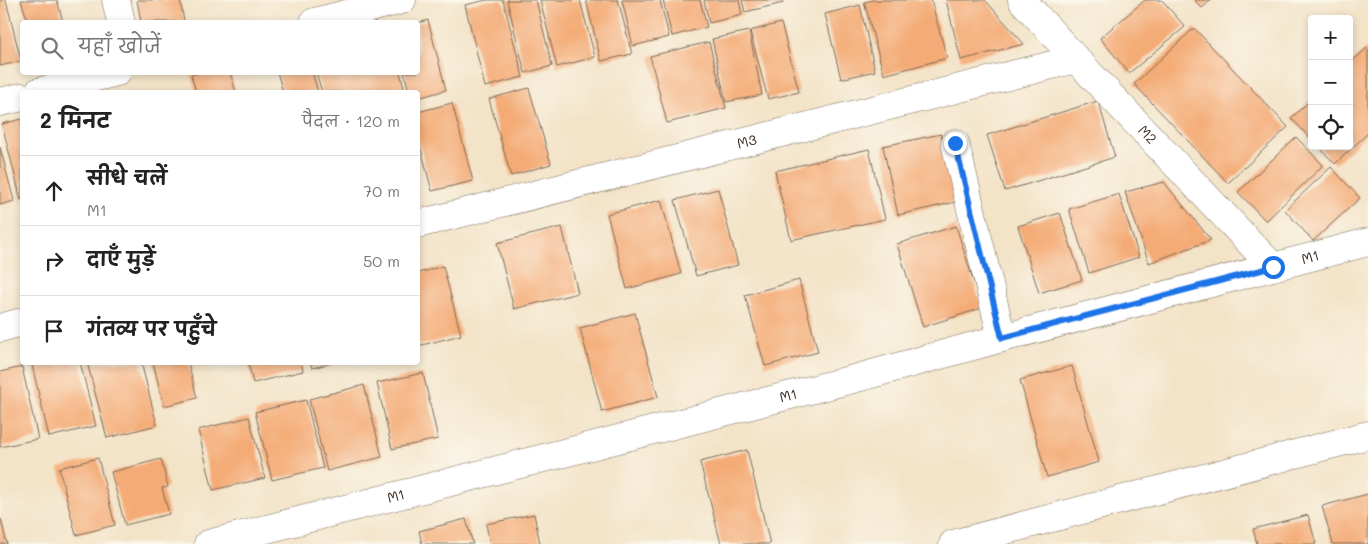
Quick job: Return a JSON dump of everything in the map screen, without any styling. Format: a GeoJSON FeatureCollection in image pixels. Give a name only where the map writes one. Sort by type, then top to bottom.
{"type":"FeatureCollection","features":[{"type":"Feature","properties":{"kind":"street"},"geometry":{"type":"LineString","coordinates":[[116,0],[121,20]]}},
{"type":"Feature","properties":{"kind":"street"},"geometry":{"type":"LineString","coordinates":[[322,20],[402,0]]}},
{"type":"Feature","properties":{"kind":"street","name":"M2"},"geometry":{"type":"LineString","coordinates":[[1022,0],[1273,267]]}},
{"type":"Feature","properties":{"kind":"street","name":"M3"},"geometry":{"type":"LineString","coordinates":[[420,223],[1076,59]]}},
{"type":"Feature","properties":{"kind":"street"},"geometry":{"type":"LineString","coordinates":[[46,90],[105,75]]}},
{"type":"Feature","properties":{"kind":"street"},"geometry":{"type":"LineString","coordinates":[[0,102],[20,97]]}},
{"type":"Feature","properties":{"kind":"street"},"geometry":{"type":"LineString","coordinates":[[955,143],[1002,338]]}},
{"type":"Feature","properties":{"kind":"street","name":"M1"},"geometry":{"type":"LineString","coordinates":[[208,544],[842,382],[1368,242]]}},
{"type":"Feature","properties":{"kind":"street"},"geometry":{"type":"LineString","coordinates":[[0,328],[20,323]]}},
{"type":"Feature","properties":{"kind":"street"},"geometry":{"type":"LineString","coordinates":[[953,544],[1368,435]]}},
{"type":"Feature","properties":{"kind":"building"},"geometry":{"type":"Polygon","coordinates":[[[0,0],[6,0],[20,61],[0,66],[0,0]]]}},
{"type":"Feature","properties":{"kind":"building"},"geometry":{"type":"Polygon","coordinates":[[[21,0],[57,0],[62,20],[27,20],[21,0]]]}},
{"type":"Feature","properties":{"kind":"building"},"geometry":{"type":"Polygon","coordinates":[[[137,0],[180,0],[184,20],[141,20],[137,0]]]}},
{"type":"Feature","properties":{"kind":"building"},"geometry":{"type":"Polygon","coordinates":[[[487,0],[503,0],[523,77],[485,87],[465,5],[487,0]]]}},
{"type":"Feature","properties":{"kind":"building"},"geometry":{"type":"Polygon","coordinates":[[[507,0],[536,0],[552,66],[525,73],[507,0]]]}},
{"type":"Feature","properties":{"kind":"building"},"geometry":{"type":"Polygon","coordinates":[[[540,0],[580,0],[595,57],[557,67],[540,0]]]}},
{"type":"Feature","properties":{"kind":"building"},"geometry":{"type":"Polygon","coordinates":[[[586,0],[618,0],[632,54],[601,61],[586,0]]]}},
{"type":"Feature","properties":{"kind":"building"},"geometry":{"type":"Polygon","coordinates":[[[622,0],[660,0],[669,37],[633,46],[622,0]]]}},
{"type":"Feature","properties":{"kind":"building"},"geometry":{"type":"Polygon","coordinates":[[[663,0],[700,0],[707,27],[672,36],[663,0]]]}},
{"type":"Feature","properties":{"kind":"building"},"geometry":{"type":"Polygon","coordinates":[[[704,0],[739,0],[742,15],[709,23],[704,0]]]}},
{"type":"Feature","properties":{"kind":"building"},"geometry":{"type":"Polygon","coordinates":[[[742,0],[782,0],[783,3],[745,12],[742,0]]]}},
{"type":"Feature","properties":{"kind":"building"},"geometry":{"type":"Polygon","coordinates":[[[873,0],[931,0],[947,58],[884,75],[864,2],[873,0]]]}},
{"type":"Feature","properties":{"kind":"building"},"geometry":{"type":"Polygon","coordinates":[[[946,0],[985,0],[1024,44],[961,60],[946,0]]]}},
{"type":"Feature","properties":{"kind":"building"},"geometry":{"type":"Polygon","coordinates":[[[1145,0],[1162,0],[1185,27],[1129,73],[1100,38],[1145,0]]]}},
{"type":"Feature","properties":{"kind":"building"},"geometry":{"type":"Polygon","coordinates":[[[1194,0],[1211,0],[1202,8],[1194,0]]]}},
{"type":"Feature","properties":{"kind":"building"},"geometry":{"type":"Polygon","coordinates":[[[860,5],[875,71],[841,79],[825,14],[860,5]]]}},
{"type":"Feature","properties":{"kind":"building"},"geometry":{"type":"Polygon","coordinates":[[[428,20],[446,90],[420,97],[420,90],[408,90],[405,75],[420,75],[420,22],[428,20]]]}},
{"type":"Feature","properties":{"kind":"building"},"geometry":{"type":"Polygon","coordinates":[[[781,23],[799,92],[768,99],[750,31],[781,23]]]}},
{"type":"Feature","properties":{"kind":"building"},"geometry":{"type":"Polygon","coordinates":[[[1194,28],[1288,127],[1228,183],[1134,84],[1194,28]]]}},
{"type":"Feature","properties":{"kind":"building"},"geometry":{"type":"Polygon","coordinates":[[[749,31],[762,95],[726,102],[712,39],[749,31]]]}},
{"type":"Feature","properties":{"kind":"building"},"geometry":{"type":"Polygon","coordinates":[[[709,42],[726,108],[667,123],[650,56],[709,42]]]}},
{"type":"Feature","properties":{"kind":"building"},"geometry":{"type":"Polygon","coordinates":[[[1368,49],[1368,133],[1353,147],[1353,105],[1353,60],[1368,49]]]}},
{"type":"Feature","properties":{"kind":"building"},"geometry":{"type":"Polygon","coordinates":[[[191,75],[231,75],[235,90],[195,90],[191,75]]]}},
{"type":"Feature","properties":{"kind":"building"},"geometry":{"type":"Polygon","coordinates":[[[278,75],[313,75],[317,90],[282,90],[278,75]]]}},
{"type":"Feature","properties":{"kind":"building"},"geometry":{"type":"Polygon","coordinates":[[[317,75],[401,75],[404,90],[321,90],[317,75]]]}},
{"type":"Feature","properties":{"kind":"building"},"geometry":{"type":"Polygon","coordinates":[[[529,88],[551,164],[511,176],[489,99],[529,88]]]}},
{"type":"Feature","properties":{"kind":"building"},"geometry":{"type":"Polygon","coordinates":[[[1098,101],[1115,157],[1005,191],[987,135],[1098,101]]]}},
{"type":"Feature","properties":{"kind":"building"},"geometry":{"type":"Polygon","coordinates":[[[452,103],[473,181],[432,191],[420,146],[420,111],[452,103]]]}},
{"type":"Feature","properties":{"kind":"building"},"geometry":{"type":"Polygon","coordinates":[[[1308,103],[1308,136],[1291,118],[1308,103]]]}},
{"type":"Feature","properties":{"kind":"building"},"geometry":{"type":"Polygon","coordinates":[[[20,120],[20,196],[2,124],[20,120]]]}},
{"type":"Feature","properties":{"kind":"building"},"geometry":{"type":"Polygon","coordinates":[[[941,134],[956,202],[898,215],[883,146],[941,134]]]}},
{"type":"Feature","properties":{"kind":"building"},"geometry":{"type":"Polygon","coordinates":[[[1296,137],[1323,165],[1266,221],[1238,192],[1296,137]]]}},
{"type":"Feature","properties":{"kind":"building"},"geometry":{"type":"Polygon","coordinates":[[[0,147],[14,201],[0,205],[0,147]]]}},
{"type":"Feature","properties":{"kind":"building"},"geometry":{"type":"Polygon","coordinates":[[[869,149],[885,219],[791,240],[775,171],[869,149]]]}},
{"type":"Feature","properties":{"kind":"building"},"geometry":{"type":"Polygon","coordinates":[[[1322,150],[1350,150],[1335,164],[1322,150]]]}},
{"type":"Feature","properties":{"kind":"building"},"geometry":{"type":"Polygon","coordinates":[[[1331,167],[1360,198],[1313,241],[1285,210],[1331,167]]]}},
{"type":"Feature","properties":{"kind":"building"},"geometry":{"type":"Polygon","coordinates":[[[1164,182],[1211,240],[1149,263],[1125,192],[1164,182]]]}},
{"type":"Feature","properties":{"kind":"building"},"geometry":{"type":"Polygon","coordinates":[[[718,189],[738,265],[696,276],[675,200],[718,189]]]}},
{"type":"Feature","properties":{"kind":"building"},"geometry":{"type":"Polygon","coordinates":[[[1119,194],[1139,257],[1089,273],[1069,209],[1119,194]]]}},
{"type":"Feature","properties":{"kind":"building"},"geometry":{"type":"Polygon","coordinates":[[[661,200],[681,274],[627,289],[607,214],[661,200]]]}},
{"type":"Feature","properties":{"kind":"building"},"geometry":{"type":"Polygon","coordinates":[[[1060,213],[1082,280],[1039,293],[1018,226],[1060,213]]]}},
{"type":"Feature","properties":{"kind":"building"},"geometry":{"type":"Polygon","coordinates":[[[956,226],[982,308],[923,327],[897,244],[956,226]]]}},
{"type":"Feature","properties":{"kind":"building"},"geometry":{"type":"Polygon","coordinates":[[[562,227],[578,293],[514,309],[497,243],[562,227]]]}},
{"type":"Feature","properties":{"kind":"building"},"geometry":{"type":"Polygon","coordinates":[[[443,266],[461,335],[420,345],[420,272],[443,266]]]}},
{"type":"Feature","properties":{"kind":"building"},"geometry":{"type":"Polygon","coordinates":[[[799,280],[818,352],[765,366],[745,295],[799,280]]]}},
{"type":"Feature","properties":{"kind":"building"},"geometry":{"type":"Polygon","coordinates":[[[635,313],[658,397],[602,412],[580,328],[635,313]]]}},
{"type":"Feature","properties":{"kind":"building"},"geometry":{"type":"Polygon","coordinates":[[[32,365],[81,365],[96,426],[49,437],[32,365]]]}},
{"type":"Feature","properties":{"kind":"building"},"geometry":{"type":"Polygon","coordinates":[[[88,365],[142,365],[157,425],[107,438],[88,365]]]}},
{"type":"Feature","properties":{"kind":"building"},"geometry":{"type":"Polygon","coordinates":[[[154,365],[189,365],[197,398],[164,406],[154,365]]]}},
{"type":"Feature","properties":{"kind":"building"},"geometry":{"type":"Polygon","coordinates":[[[249,365],[302,365],[303,371],[253,383],[249,365]]]}},
{"type":"Feature","properties":{"kind":"building"},"geometry":{"type":"Polygon","coordinates":[[[311,365],[324,365],[312,368],[311,365]]]}},
{"type":"Feature","properties":{"kind":"building"},"geometry":{"type":"Polygon","coordinates":[[[1072,366],[1099,462],[1047,477],[1020,380],[1072,366]]]}},
{"type":"Feature","properties":{"kind":"building"},"geometry":{"type":"Polygon","coordinates":[[[22,367],[38,439],[0,447],[0,372],[22,367]]]}},
{"type":"Feature","properties":{"kind":"building"},"geometry":{"type":"Polygon","coordinates":[[[423,373],[438,439],[392,449],[377,383],[423,373]]]}},
{"type":"Feature","properties":{"kind":"building"},"geometry":{"type":"Polygon","coordinates":[[[364,385],[382,457],[327,471],[309,399],[364,385]]]}},
{"type":"Feature","properties":{"kind":"building"},"geometry":{"type":"Polygon","coordinates":[[[306,400],[323,468],[272,480],[255,412],[306,400]]]}},
{"type":"Feature","properties":{"kind":"building"},"geometry":{"type":"Polygon","coordinates":[[[249,417],[265,478],[213,490],[198,430],[249,417]]]}},
{"type":"Feature","properties":{"kind":"building"},"geometry":{"type":"Polygon","coordinates":[[[747,450],[770,544],[721,544],[700,462],[747,450]]]}},
{"type":"Feature","properties":{"kind":"building"},"geometry":{"type":"Polygon","coordinates":[[[98,458],[115,525],[76,535],[59,468],[98,458]]]}},
{"type":"Feature","properties":{"kind":"building"},"geometry":{"type":"Polygon","coordinates":[[[161,459],[168,487],[162,488],[169,514],[125,525],[111,472],[161,459]]]}},
{"type":"Feature","properties":{"kind":"building"},"geometry":{"type":"Polygon","coordinates":[[[1368,494],[1368,544],[1333,544],[1322,506],[1368,494]]]}},
{"type":"Feature","properties":{"kind":"building"},"geometry":{"type":"Polygon","coordinates":[[[534,514],[540,544],[490,544],[486,524],[534,514]]]}},
{"type":"Feature","properties":{"kind":"building"},"geometry":{"type":"Polygon","coordinates":[[[1308,515],[1316,544],[1257,544],[1253,529],[1308,515]]]}},
{"type":"Feature","properties":{"kind":"building"},"geometry":{"type":"Polygon","coordinates":[[[1,519],[7,544],[0,544],[1,519]]]}},
{"type":"Feature","properties":{"kind":"building"},"geometry":{"type":"Polygon","coordinates":[[[466,519],[473,544],[422,544],[419,531],[466,519]]]}},
{"type":"Feature","properties":{"kind":"route"},"geometry":{"type":"LineString","coordinates":[[955,143],[1002,338],[1273,267]]}}]}
